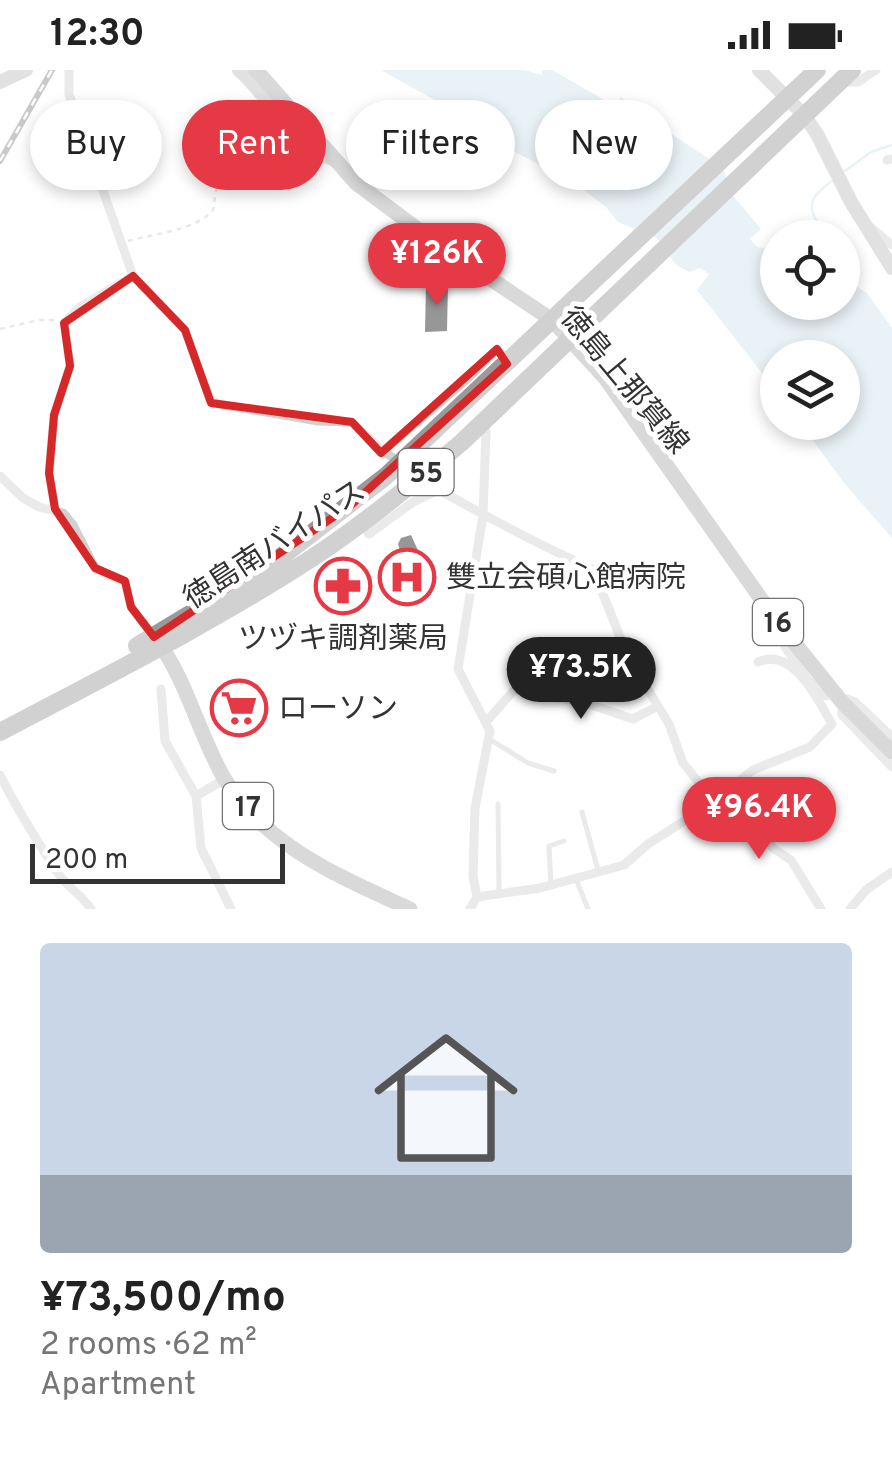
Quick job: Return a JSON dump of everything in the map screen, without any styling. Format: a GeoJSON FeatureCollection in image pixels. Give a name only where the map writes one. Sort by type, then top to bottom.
{"type":"FeatureCollection","features":[{"type":"Feature","properties":{"kind":"highway","name":"徳島南バイパス"},"geometry":{"type":"LineString","coordinates":[[0,732],[362,523],[462,442],[562,330],[817,70]]}},
{"type":"Feature","properties":{"kind":"highway","name":"徳島南バイパス"},"geometry":{"type":"LineString","coordinates":[[270,575],[508,364],[562,330],[800,119],[843,72]]}},
{"type":"Feature","properties":{"kind":"highway"},"geometry":{"type":"LineString","coordinates":[[783,101],[804,95],[843,72]]}},
{"type":"Feature","properties":{"kind":"highway"},"geometry":{"type":"LineString","coordinates":[[420,446],[493,397],[562,330]]}},
{"type":"Feature","properties":{"kind":"highway","name":"徳島南バイパス"},"geometry":{"type":"LineString","coordinates":[[0,718],[158,642]]}},
{"type":"Feature","properties":{"kind":"main road"},"geometry":{"type":"LineString","coordinates":[[0,82],[26,70]]}},
{"type":"Feature","properties":{"kind":"main road"},"geometry":{"type":"LineString","coordinates":[[239,70],[301,141],[314,153],[332,159]]}},
{"type":"Feature","properties":{"kind":"main road","name":"徳島上那賀線"},"geometry":{"type":"LineString","coordinates":[[256,70],[332,159],[380,202],[562,330],[605,378],[790,637],[838,697],[892,752]]}},
{"type":"Feature","properties":{"kind":"main road"},"geometry":{"type":"LineString","coordinates":[[759,70],[800,119],[892,268]]}},
{"type":"Feature","properties":{"kind":"main road","name":"17"},"geometry":{"type":"LineString","coordinates":[[158,642],[225,780],[266,826],[304,858],[410,909]]}},
{"type":"Feature","properties":{"kind":"street"},"geometry":{"type":"LineString","coordinates":[[68,70],[69,94],[133,276],[185,330],[210,400],[318,421],[352,422],[388,454],[497,349],[508,364]]}},
{"type":"Feature","properties":{"kind":"street"},"geometry":{"type":"LineString","coordinates":[[843,72],[850,82],[858,82],[876,70]]}},
{"type":"Feature","properties":{"kind":"street"},"geometry":{"type":"LineString","coordinates":[[865,224],[892,245]]}},
{"type":"Feature","properties":{"kind":"street"},"geometry":{"type":"LineString","coordinates":[[55,509],[49,473],[54,415],[70,366],[64,323],[80,308],[133,276]]}},
{"type":"Feature","properties":{"kind":"street"},"geometry":{"type":"LineString","coordinates":[[470,909],[477,897],[473,876],[474,808],[480,769],[490,740],[487,721],[458,670],[484,515],[486,431]]}},
{"type":"Feature","properties":{"kind":"street"},"geometry":{"type":"LineString","coordinates":[[0,476],[23,498],[39,507],[55,509],[73,526],[95,568],[125,583],[131,607],[158,642]]}},
{"type":"Feature","properties":{"kind":"street"},"geometry":{"type":"LineString","coordinates":[[429,483],[593,569],[628,658],[658,706],[684,763],[708,794],[753,822],[773,848],[791,860],[821,909]]}},
{"type":"Feature","properties":{"kind":"street"},"geometry":{"type":"LineString","coordinates":[[362,523],[368,534],[413,502],[439,490]]}},
{"type":"Feature","properties":{"kind":"street"},"geometry":{"type":"LineString","coordinates":[[477,897],[551,885],[624,865],[753,770],[810,746],[832,724],[785,647],[790,637]]}},
{"type":"Feature","properties":{"kind":"street"},"geometry":{"type":"LineString","coordinates":[[758,662],[770,657],[826,696],[856,702],[892,737]]}},
{"type":"Feature","properties":{"kind":"street"},"geometry":{"type":"LineString","coordinates":[[161,689],[165,741],[196,796],[201,848],[230,909]]}},
{"type":"Feature","properties":{"kind":"street"},"geometry":{"type":"LineString","coordinates":[[487,721],[515,689],[577,700],[633,719],[658,706]]}},
{"type":"Feature","properties":{"kind":"street"},"geometry":{"type":"LineString","coordinates":[[838,697],[842,715],[892,766]]}},
{"type":"Feature","properties":{"kind":"street"},"geometry":{"type":"LineString","coordinates":[[0,774],[29,830],[60,876],[83,896],[91,909]]}},
{"type":"Feature","properties":{"kind":"street"},"geometry":{"type":"LineString","coordinates":[[196,796],[225,780]]}},
{"type":"Feature","properties":{"kind":"street"},"geometry":{"type":"LineString","coordinates":[[847,908],[892,872]]}},
{"type":"Feature","properties":{"kind":"lane"},"geometry":{"type":"LineString","coordinates":[[490,740],[528,763],[554,771]]}},
{"type":"Feature","properties":{"kind":"lane"},"geometry":{"type":"LineString","coordinates":[[498,804],[499,894]]}},
{"type":"Feature","properties":{"kind":"lane"},"geometry":{"type":"LineString","coordinates":[[582,812],[599,873]]}},
{"type":"Feature","properties":{"kind":"lane"},"geometry":{"type":"LineString","coordinates":[[551,885],[549,846],[564,841]]}},
{"type":"Feature","properties":{"kind":"lane"},"geometry":{"type":"LineString","coordinates":[[576,879],[588,909]]}},
{"type":"Feature","properties":{"kind":"path"},"geometry":{"type":"LineString","coordinates":[[122,243],[210,215],[216,190]]}},
{"type":"Feature","properties":{"kind":"path"},"geometry":{"type":"LineString","coordinates":[[0,330],[39,320],[64,323]]}},
{"type":"Feature","properties":{"kind":"highlighted area"},"geometry":{"type":"Polygon","coordinates":[[[133,276],[185,330],[211,403],[352,422],[381,453],[497,349],[507,364],[350,506],[154,637],[131,607],[125,581],[95,568],[55,509],[49,473],[54,415],[70,366],[64,323],[133,276]]]}},
{"type":"Feature","properties":{"kind":"water"},"geometry":{"type":"Polygon","coordinates":[[[381,70],[524,70],[542,75],[542,70],[552,70],[604,100],[535,100],[535,162],[515,152],[515,100],[435,100],[381,70]]]}},
{"type":"Feature","properties":{"kind":"water"},"geometry":{"type":"Polygon","coordinates":[[[673,135],[723,168],[730,192],[760,228],[750,239],[760,247],[760,320],[860,320],[860,289],[867,293],[892,328],[892,538],[812,440],[860,440],[860,340],[760,340],[760,370],[697,290],[709,274],[700,268],[689,272],[676,265],[657,238],[618,222],[584,190],[673,190],[673,135]]]}},
{"type":"Feature","properties":{"kind":"building"},"geometry":{"type":"Polygon","coordinates":[[[448,284],[447,331],[425,332],[426,285],[448,284]]]}},
{"type":"Feature","properties":{"kind":"building"},"geometry":{"type":"Polygon","coordinates":[[[411,535],[431,595],[417,601],[413,593],[393,601],[387,585],[396,582],[396,576],[405,567],[398,544],[401,538],[411,535]]]}},
{"type":"Feature","properties":{"kind":"waterway"},"geometry":{"type":"LineString","coordinates":[[845,171],[871,152],[892,145]]}},
{"type":"Feature","properties":{"kind":"waterway"},"geometry":{"type":"LineString","coordinates":[[816,220],[813,200],[834,179]]}},
{"type":"Feature","properties":{"kind":"railway"},"geometry":{"type":"LineString","coordinates":[[0,161],[52,70]]}},
{"type":"Feature","properties":{"kind":"place","name":"雙立会碩心館病院"},"geometry":{"type":"Point","coordinates":[407,577]}},
{"type":"Feature","properties":{"kind":"place","name":"ツヅキ調剤薬局"},"geometry":{"type":"Point","coordinates":[343,586]}},
{"type":"Feature","properties":{"kind":"place","name":"ローソン"},"geometry":{"type":"Point","coordinates":[239,708]}}]}
